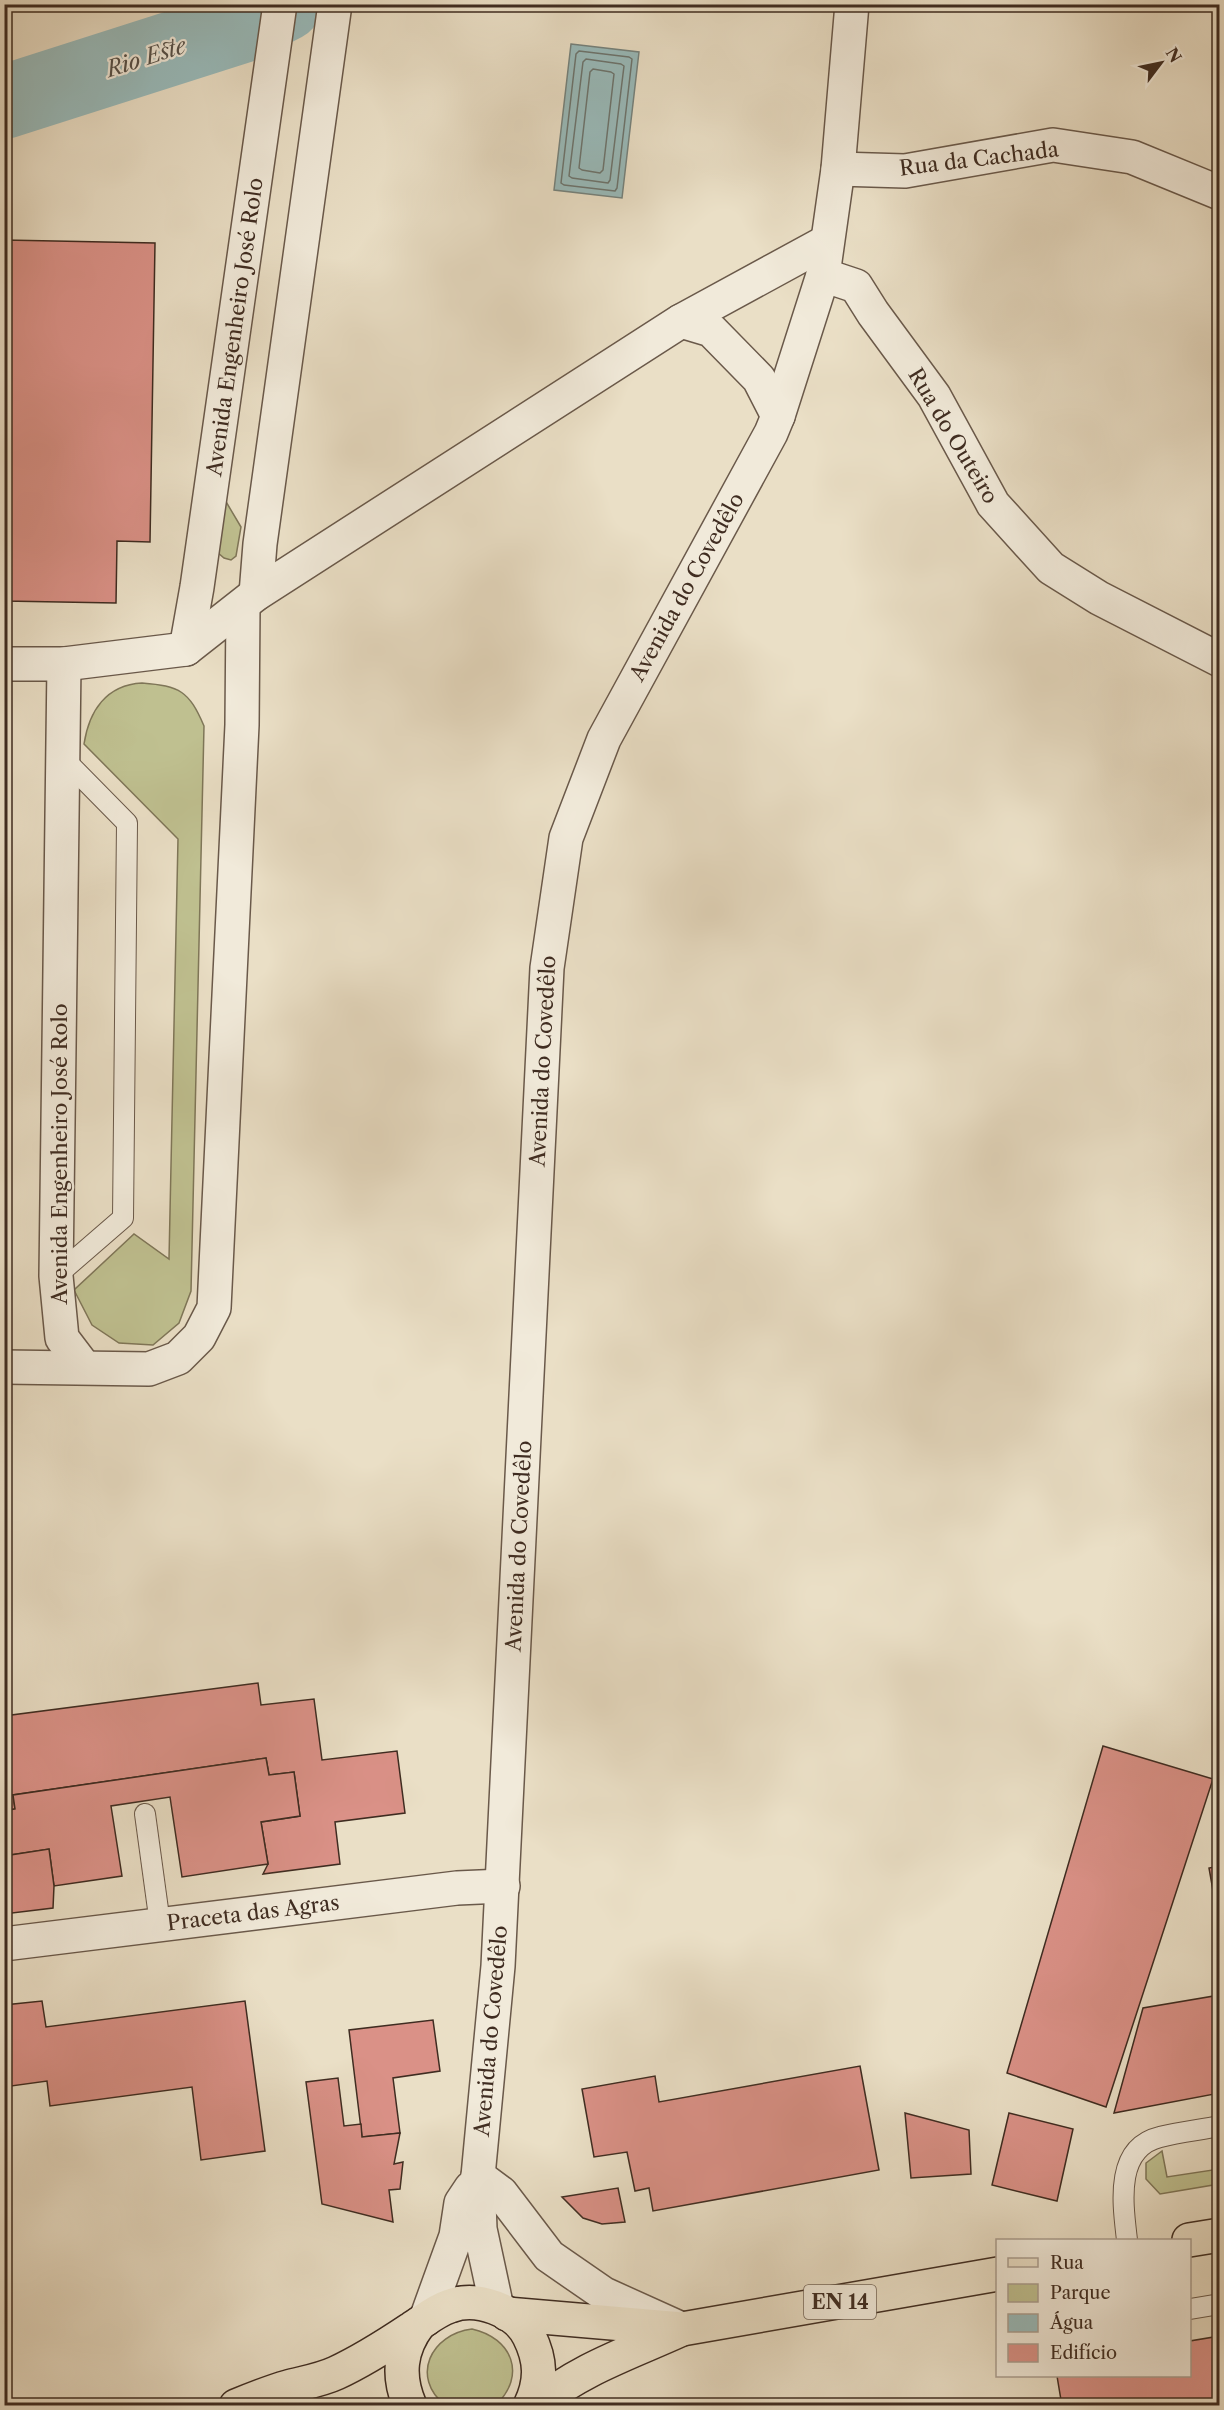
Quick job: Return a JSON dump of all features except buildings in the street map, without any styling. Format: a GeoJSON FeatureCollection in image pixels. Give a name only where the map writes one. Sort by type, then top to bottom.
{"type":"FeatureCollection","features":[{"type":"Feature","properties":{"kind":"main road"},"geometry":{"type":"LineString","coordinates":[[1191,2241],[1220,2235]]}},
{"type":"Feature","properties":{"kind":"main road","name":"EN 14"},"geometry":{"type":"LineString","coordinates":[[536,2406],[551,2393],[589,2372],[682,2329],[996,2274]]}},
{"type":"Feature","properties":{"kind":"main road","name":"EN 14"},"geometry":{"type":"LineString","coordinates":[[236,2406],[276,2391],[334,2374],[373,2354],[434,2313],[452,2304],[473,2302],[502,2311],[682,2329]]}},
{"type":"Feature","properties":{"kind":"main road"},"geometry":{"type":"LineString","coordinates":[[502,2311],[526,2331],[536,2350],[540,2370],[537,2391],[530,2406]]}},
{"type":"Feature","properties":{"kind":"main road"},"geometry":{"type":"LineString","coordinates":[[410,2406],[402,2384],[401,2363],[407,2343],[423,2321]]}},
{"type":"Feature","properties":{"kind":"street","name":"Avenida Engenheiro José Rolo"},"geometry":{"type":"LineString","coordinates":[[186,649],[280,4]]}},
{"type":"Feature","properties":{"kind":"street","name":"Avenida do Covedêlo"},"geometry":{"type":"LineString","coordinates":[[502,2311],[480,2229],[478,2176],[498,1966],[547,969],[566,838],[604,739],[771,433],[778,416],[823,275],[838,169],[852,4]]}},
{"type":"Feature","properties":{"kind":"street"},"geometry":{"type":"LineString","coordinates":[[4,1367],[149,1369],[178,1358],[199,1337],[214,1308],[249,601],[260,543],[333,20]]}},
{"type":"Feature","properties":{"kind":"street","name":"Rua da Cachada"},"geometry":{"type":"LineString","coordinates":[[838,169],[905,171],[1053,145],[1132,157],[1220,193]]}},
{"type":"Feature","properties":{"kind":"street"},"geometry":{"type":"LineString","coordinates":[[4,664],[64,664],[186,649],[249,601],[681,321],[826,242]]}},
{"type":"Feature","properties":{"kind":"street","name":"Rua do Outeiro"},"geometry":{"type":"LineString","coordinates":[[823,275],[856,286],[934,396],[993,504],[1050,568],[1099,598],[1220,660]]}},
{"type":"Feature","properties":{"kind":"street"},"geometry":{"type":"LineString","coordinates":[[681,321],[711,330],[759,380],[778,416]]}},
{"type":"Feature","properties":{"kind":"street","name":"Avenida Engenheiro José Rolo"},"geometry":{"type":"LineString","coordinates":[[64,664],[56,1276],[62,1338],[84,1367]]}},
{"type":"Feature","properties":{"kind":"street","name":"Praceta das Agras"},"geometry":{"type":"LineString","coordinates":[[4,1944],[457,1888],[502,1886]]}},
{"type":"Feature","properties":{"kind":"street"},"geometry":{"type":"LineString","coordinates":[[423,2321],[456,2236],[461,2203],[478,2176],[501,2193],[549,2256],[604,2294],[682,2329]]}},
{"type":"Feature","properties":{"kind":"lane"},"geometry":{"type":"LineString","coordinates":[[56,1276],[123,1218],[127,823],[62,757]]}},
{"type":"Feature","properties":{"kind":"lane"},"geometry":{"type":"LineString","coordinates":[[145,1814],[160,1924]]}},
{"type":"Feature","properties":{"kind":"lane"},"geometry":{"type":"LineString","coordinates":[[1127,2239],[1123,2202],[1127,2167],[1137,2148],[1158,2137],[1220,2126]]}},
{"type":"Feature","properties":{"kind":"lane"},"geometry":{"type":"LineString","coordinates":[[1191,2308],[1220,2304]]}},
{"type":"Feature","properties":{"kind":"green space"},"geometry":{"type":"Polygon","coordinates":[[[225,500],[241,527],[236,556],[231,560],[217,552],[225,500]]]}},
{"type":"Feature","properties":{"kind":"green space"},"geometry":{"type":"Polygon","coordinates":[[[142,683],[166,686],[182,692],[199,714],[204,726],[191,1291],[179,1323],[153,1345],[119,1343],[92,1325],[74,1290],[134,1234],[169,1259],[178,839],[84,744],[90,721],[101,702],[118,689],[142,683]]]}},
{"type":"Feature","properties":{"kind":"green space"},"geometry":{"type":"Polygon","coordinates":[[[1162,2151],[1167,2177],[1219,2169],[1219,2184],[1160,2194],[1146,2179],[1146,2163],[1162,2151]]]}},
{"type":"Feature","properties":{"kind":"green space"},"geometry":{"type":"Polygon","coordinates":[[[472,2329],[497,2340],[505,2349],[511,2359],[513,2370],[511,2382],[506,2393],[496,2405],[445,2405],[434,2394],[429,2382],[427,2370],[430,2358],[436,2348],[446,2339],[472,2329]]]}},
{"type":"Feature","properties":{"kind":"water"},"geometry":{"type":"Polygon","coordinates":[[[571,44],[639,52],[622,198],[554,190],[571,44]]]}},
{"type":"Feature","properties":{"kind":"waterway","name":"Rio Este"},"geometry":{"type":"LineString","coordinates":[[4,102],[242,26],[285,4]]}}]}
